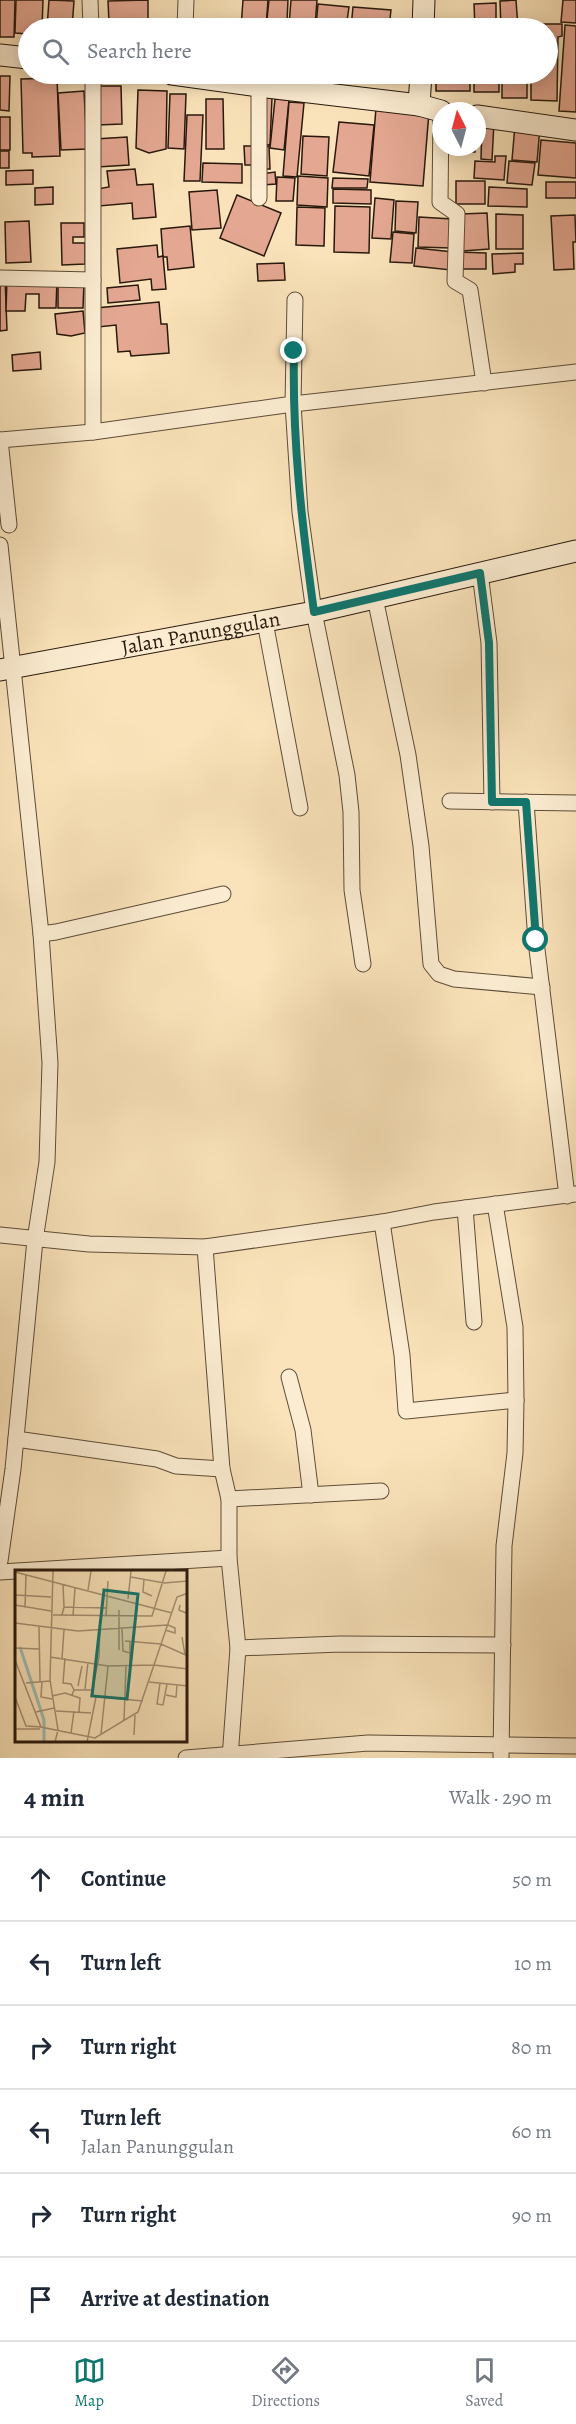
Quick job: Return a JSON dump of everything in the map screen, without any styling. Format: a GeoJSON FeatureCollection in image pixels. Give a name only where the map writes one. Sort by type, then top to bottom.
{"type":"FeatureCollection","features":[{"type":"Feature","properties":{"kind":"main road"},"geometry":{"type":"LineString","coordinates":[[423,18],[424,0]]}},
{"type":"Feature","properties":{"kind":"main road"},"geometry":{"type":"LineString","coordinates":[[0,55],[18,57]]}},
{"type":"Feature","properties":{"kind":"main road"},"geometry":{"type":"LineString","coordinates":[[246,84],[419,105],[432,109]]}},
{"type":"Feature","properties":{"kind":"main road"},"geometry":{"type":"LineString","coordinates":[[419,105],[420,84]]}},
{"type":"Feature","properties":{"kind":"main road"},"geometry":{"type":"LineString","coordinates":[[486,117],[576,130]]}},
{"type":"Feature","properties":{"kind":"main road","name":"Jalan Panunggulan"},"geometry":{"type":"LineString","coordinates":[[6,669],[314,612],[576,551]]}},
{"type":"Feature","properties":{"kind":"street"},"geometry":{"type":"LineString","coordinates":[[90,0],[91,18]]}},
{"type":"Feature","properties":{"kind":"street"},"geometry":{"type":"LineString","coordinates":[[185,18],[186,0]]}},
{"type":"Feature","properties":{"kind":"street"},"geometry":{"type":"LineString","coordinates":[[93,84],[93,432]]}},
{"type":"Feature","properties":{"kind":"street"},"geometry":{"type":"LineString","coordinates":[[259,86],[259,198]]}},
{"type":"Feature","properties":{"kind":"street"},"geometry":{"type":"LineString","coordinates":[[441,156],[440,202],[457,214],[454,282],[470,290],[484,383]]}},
{"type":"Feature","properties":{"kind":"street"},"geometry":{"type":"LineString","coordinates":[[0,278],[93,280]]}},
{"type":"Feature","properties":{"kind":"street"},"geometry":{"type":"LineString","coordinates":[[295,300],[293,404],[300,512],[314,612],[347,775],[351,812],[352,890],[363,964]]}},
{"type":"Feature","properties":{"kind":"street"},"geometry":{"type":"LineString","coordinates":[[9,525],[0,440],[93,432],[293,404],[576,372]]}},
{"type":"Feature","properties":{"kind":"street"},"geometry":{"type":"LineString","coordinates":[[0,545],[6,669],[40,934],[50,1063],[47,1162],[35,1240],[16,1439],[7,1467],[1,1553]]}},
{"type":"Feature","properties":{"kind":"street"},"geometry":{"type":"LineString","coordinates":[[480,573],[489,643],[492,802]]}},
{"type":"Feature","properties":{"kind":"street"},"geometry":{"type":"LineString","coordinates":[[375,598],[408,755],[421,846],[431,964],[439,974],[454,979],[542,987]]}},
{"type":"Feature","properties":{"kind":"street"},"geometry":{"type":"LineString","coordinates":[[265,622],[300,808]]}},
{"type":"Feature","properties":{"kind":"street"},"geometry":{"type":"LineString","coordinates":[[450,801],[576,803]]}},
{"type":"Feature","properties":{"kind":"street"},"geometry":{"type":"LineString","coordinates":[[0,1235],[89,1245],[205,1247],[465,1208],[571,1195],[542,987],[526,802]]}},
{"type":"Feature","properties":{"kind":"street"},"geometry":{"type":"LineString","coordinates":[[40,934],[223,894]]}},
{"type":"Feature","properties":{"kind":"street"},"geometry":{"type":"LineString","coordinates":[[495,1204],[515,1327],[516,1400],[515,1453],[504,1546],[500,1751]]}},
{"type":"Feature","properties":{"kind":"street"},"geometry":{"type":"LineString","coordinates":[[465,1208],[474,1322]]}},
{"type":"Feature","properties":{"kind":"street"},"geometry":{"type":"LineString","coordinates":[[382,1222],[402,1355],[406,1411],[516,1400]]}},
{"type":"Feature","properties":{"kind":"street"},"geometry":{"type":"LineString","coordinates":[[205,1247],[222,1469],[229,1499],[229,1558],[238,1648],[231,1755]]}},
{"type":"Feature","properties":{"kind":"street"},"geometry":{"type":"LineString","coordinates":[[289,1377],[303,1430],[311,1495]]}},
{"type":"Feature","properties":{"kind":"street"},"geometry":{"type":"LineString","coordinates":[[16,1439],[157,1459],[176,1466],[222,1469]]}},
{"type":"Feature","properties":{"kind":"street"},"geometry":{"type":"LineString","coordinates":[[229,1499],[381,1491]]}},
{"type":"Feature","properties":{"kind":"street"},"geometry":{"type":"LineString","coordinates":[[33,1570],[229,1558]]}},
{"type":"Feature","properties":{"kind":"street"},"geometry":{"type":"LineString","coordinates":[[0,1572],[15,1571]]}},
{"type":"Feature","properties":{"kind":"street"},"geometry":{"type":"LineString","coordinates":[[238,1648],[340,1644],[503,1646]]}},
{"type":"Feature","properties":{"kind":"street"},"geometry":{"type":"LineString","coordinates":[[186,1758],[368,1743],[500,1751],[576,1746]]}},
{"type":"Feature","properties":{"kind":"building"},"geometry":{"type":"Polygon","coordinates":[[[0,0],[15,0],[14,37],[0,37],[0,0]]]}},
{"type":"Feature","properties":{"kind":"building"},"geometry":{"type":"Polygon","coordinates":[[[16,0],[43,0],[42,18],[18,18],[18,33],[15,33],[16,0]]]}},
{"type":"Feature","properties":{"kind":"building"},"geometry":{"type":"Polygon","coordinates":[[[49,0],[74,1],[73,18],[48,18],[49,0]]]}},
{"type":"Feature","properties":{"kind":"building"},"geometry":{"type":"Polygon","coordinates":[[[148,0],[148,18],[109,18],[108,1],[148,0]]]}},
{"type":"Feature","properties":{"kind":"building"},"geometry":{"type":"Polygon","coordinates":[[[243,0],[268,0],[267,18],[242,18],[243,0]]]}},
{"type":"Feature","properties":{"kind":"building"},"geometry":{"type":"Polygon","coordinates":[[[269,0],[288,0],[287,18],[267,18],[269,0]]]}},
{"type":"Feature","properties":{"kind":"building"},"geometry":{"type":"Polygon","coordinates":[[[291,0],[317,0],[316,18],[290,18],[291,0]]]}},
{"type":"Feature","properties":{"kind":"building"},"geometry":{"type":"Polygon","coordinates":[[[516,0],[517,18],[501,18],[500,1],[516,0]]]}},
{"type":"Feature","properties":{"kind":"building"},"geometry":{"type":"Polygon","coordinates":[[[563,0],[576,0],[576,23],[561,22],[563,0]]]}},
{"type":"Feature","properties":{"kind":"building"},"geometry":{"type":"Polygon","coordinates":[[[496,3],[496,18],[475,18],[474,4],[496,3]]]}},
{"type":"Feature","properties":{"kind":"building"},"geometry":{"type":"Polygon","coordinates":[[[318,4],[349,7],[347,18],[317,18],[318,4]]]}},
{"type":"Feature","properties":{"kind":"building"},"geometry":{"type":"Polygon","coordinates":[[[353,7],[391,10],[390,18],[352,18],[353,7]]]}},
{"type":"Feature","properties":{"kind":"building"},"geometry":{"type":"Polygon","coordinates":[[[558,24],[562,24],[562,36],[558,37],[558,24]]]}},
{"type":"Feature","properties":{"kind":"building"},"geometry":{"type":"Polygon","coordinates":[[[565,25],[576,26],[576,112],[559,111],[565,25]]]}},
{"type":"Feature","properties":{"kind":"building"},"geometry":{"type":"Polygon","coordinates":[[[0,76],[10,76],[9,111],[0,110],[0,76]]]}},
{"type":"Feature","properties":{"kind":"building"},"geometry":{"type":"Polygon","coordinates":[[[21,84],[57,84],[60,156],[32,157],[32,153],[23,153],[21,84]]]}},
{"type":"Feature","properties":{"kind":"building"},"geometry":{"type":"Polygon","coordinates":[[[436,84],[470,84],[470,91],[436,91],[436,84]]]}},
{"type":"Feature","properties":{"kind":"building"},"geometry":{"type":"Polygon","coordinates":[[[474,84],[499,84],[499,92],[474,92],[474,84]]]}},
{"type":"Feature","properties":{"kind":"building"},"geometry":{"type":"Polygon","coordinates":[[[502,84],[527,84],[527,98],[502,98],[502,84]]]}},
{"type":"Feature","properties":{"kind":"building"},"geometry":{"type":"Polygon","coordinates":[[[531,84],[557,84],[557,101],[531,100],[531,84]]]}},
{"type":"Feature","properties":{"kind":"building"},"geometry":{"type":"Polygon","coordinates":[[[96,86],[121,86],[122,124],[97,125],[96,86]]]}},
{"type":"Feature","properties":{"kind":"building"},"geometry":{"type":"Polygon","coordinates":[[[138,90],[167,91],[166,149],[149,153],[136,148],[138,90]]]}},
{"type":"Feature","properties":{"kind":"building"},"geometry":{"type":"Polygon","coordinates":[[[84,91],[87,149],[61,150],[58,93],[84,91]]]}},
{"type":"Feature","properties":{"kind":"building"},"geometry":{"type":"Polygon","coordinates":[[[170,94],[186,94],[184,149],[168,148],[170,94]]]}},
{"type":"Feature","properties":{"kind":"building"},"geometry":{"type":"Polygon","coordinates":[[[262,97],[272,98],[270,145],[260,144],[262,97]]]}},
{"type":"Feature","properties":{"kind":"building"},"geometry":{"type":"Polygon","coordinates":[[[206,99],[223,99],[224,149],[206,149],[206,99]]]}},
{"type":"Feature","properties":{"kind":"building"},"geometry":{"type":"Polygon","coordinates":[[[275,99],[289,100],[284,150],[270,148],[275,99]]]}},
{"type":"Feature","properties":{"kind":"building"},"geometry":{"type":"Polygon","coordinates":[[[289,102],[304,103],[297,177],[283,176],[289,102]]]}},
{"type":"Feature","properties":{"kind":"building"},"geometry":{"type":"Polygon","coordinates":[[[376,108],[429,112],[423,186],[370,182],[376,108]]]}},
{"type":"Feature","properties":{"kind":"building"},"geometry":{"type":"Polygon","coordinates":[[[187,115],[203,115],[200,181],[184,181],[187,115]]]}},
{"type":"Feature","properties":{"kind":"building"},"geometry":{"type":"Polygon","coordinates":[[[0,117],[10,117],[10,150],[0,150],[0,117]]]}},
{"type":"Feature","properties":{"kind":"building"},"geometry":{"type":"Polygon","coordinates":[[[486,121],[494,122],[492,160],[481,159],[481,156],[486,156],[486,121]]]}},
{"type":"Feature","properties":{"kind":"building"},"geometry":{"type":"Polygon","coordinates":[[[339,122],[374,125],[369,176],[333,172],[339,122]]]}},
{"type":"Feature","properties":{"kind":"building"},"geometry":{"type":"Polygon","coordinates":[[[515,125],[540,127],[537,162],[512,160],[515,125]]]}},
{"type":"Feature","properties":{"kind":"building"},"geometry":{"type":"Polygon","coordinates":[[[303,136],[329,137],[327,176],[301,174],[303,136]]]}},
{"type":"Feature","properties":{"kind":"building"},"geometry":{"type":"Polygon","coordinates":[[[127,137],[129,165],[97,167],[95,139],[127,137]]]}},
{"type":"Feature","properties":{"kind":"building"},"geometry":{"type":"Polygon","coordinates":[[[541,140],[576,143],[576,178],[538,175],[541,140]]]}},
{"type":"Feature","properties":{"kind":"building"},"geometry":{"type":"Polygon","coordinates":[[[244,146],[257,146],[258,165],[245,165],[244,146]]]}},
{"type":"Feature","properties":{"kind":"building"},"geometry":{"type":"Polygon","coordinates":[[[269,146],[270,169],[260,169],[259,147],[269,146]]]}},
{"type":"Feature","properties":{"kind":"building"},"geometry":{"type":"Polygon","coordinates":[[[0,151],[9,151],[9,168],[0,168],[0,151]]]}},
{"type":"Feature","properties":{"kind":"building"},"geometry":{"type":"Polygon","coordinates":[[[495,156],[506,156],[504,180],[474,178],[475,161],[495,162],[495,156]]]}},
{"type":"Feature","properties":{"kind":"building"},"geometry":{"type":"Polygon","coordinates":[[[509,161],[535,163],[532,185],[507,183],[509,161]]]}},
{"type":"Feature","properties":{"kind":"building"},"geometry":{"type":"Polygon","coordinates":[[[203,163],[242,164],[242,183],[202,182],[203,163]]]}},
{"type":"Feature","properties":{"kind":"building"},"geometry":{"type":"Polygon","coordinates":[[[135,169],[137,185],[153,184],[156,217],[133,219],[132,203],[99,206],[97,189],[109,187],[107,171],[135,169]]]}},
{"type":"Feature","properties":{"kind":"building"},"geometry":{"type":"Polygon","coordinates":[[[33,170],[33,184],[6,185],[6,171],[33,170]]]}},
{"type":"Feature","properties":{"kind":"building"},"geometry":{"type":"Polygon","coordinates":[[[275,172],[276,184],[262,185],[261,174],[275,172]]]}},
{"type":"Feature","properties":{"kind":"building"},"geometry":{"type":"Polygon","coordinates":[[[298,176],[328,178],[327,207],[297,205],[298,176]]]}},
{"type":"Feature","properties":{"kind":"building"},"geometry":{"type":"Polygon","coordinates":[[[277,177],[295,178],[293,201],[276,201],[277,177]]]}},
{"type":"Feature","properties":{"kind":"building"},"geometry":{"type":"Polygon","coordinates":[[[333,178],[368,179],[367,188],[332,188],[333,178]]]}},
{"type":"Feature","properties":{"kind":"building"},"geometry":{"type":"Polygon","coordinates":[[[456,181],[485,181],[485,204],[456,204],[456,181]]]}},
{"type":"Feature","properties":{"kind":"building"},"geometry":{"type":"Polygon","coordinates":[[[546,182],[576,182],[576,198],[546,198],[546,182]]]}},
{"type":"Feature","properties":{"kind":"building"},"geometry":{"type":"Polygon","coordinates":[[[53,187],[53,204],[35,205],[35,188],[53,187]]]}},
{"type":"Feature","properties":{"kind":"building"},"geometry":{"type":"Polygon","coordinates":[[[489,187],[527,189],[527,207],[488,206],[489,187]]]}},
{"type":"Feature","properties":{"kind":"building"},"geometry":{"type":"Polygon","coordinates":[[[333,189],[371,190],[371,204],[333,203],[333,189]]]}},
{"type":"Feature","properties":{"kind":"building"},"geometry":{"type":"Polygon","coordinates":[[[217,190],[221,228],[192,230],[189,192],[217,190]]]}},
{"type":"Feature","properties":{"kind":"building"},"geometry":{"type":"Polygon","coordinates":[[[237,195],[281,213],[264,256],[220,238],[237,195]]]}},
{"type":"Feature","properties":{"kind":"building"},"geometry":{"type":"Polygon","coordinates":[[[375,198],[394,200],[391,239],[372,238],[375,198]]]}},
{"type":"Feature","properties":{"kind":"building"},"geometry":{"type":"Polygon","coordinates":[[[396,201],[418,202],[416,233],[395,231],[396,201]]]}},
{"type":"Feature","properties":{"kind":"building"},"geometry":{"type":"Polygon","coordinates":[[[335,206],[370,207],[369,253],[334,252],[335,206]]]}},
{"type":"Feature","properties":{"kind":"building"},"geometry":{"type":"Polygon","coordinates":[[[297,207],[325,208],[324,246],[296,245],[297,207]]]}},
{"type":"Feature","properties":{"kind":"building"},"geometry":{"type":"Polygon","coordinates":[[[487,213],[489,249],[463,251],[461,214],[487,213]]]}},
{"type":"Feature","properties":{"kind":"building"},"geometry":{"type":"Polygon","coordinates":[[[496,214],[523,215],[523,249],[496,249],[496,214]]]}},
{"type":"Feature","properties":{"kind":"building"},"geometry":{"type":"Polygon","coordinates":[[[575,215],[574,269],[554,270],[551,216],[575,215]]]}},
{"type":"Feature","properties":{"kind":"building"},"geometry":{"type":"Polygon","coordinates":[[[419,217],[452,219],[451,248],[418,247],[419,217]]]}},
{"type":"Feature","properties":{"kind":"building"},"geometry":{"type":"Polygon","coordinates":[[[29,221],[31,262],[6,263],[5,222],[29,221]]]}},
{"type":"Feature","properties":{"kind":"building"},"geometry":{"type":"Polygon","coordinates":[[[61,223],[84,223],[84,237],[73,237],[73,243],[85,243],[85,264],[62,265],[61,223]]]}},
{"type":"Feature","properties":{"kind":"building"},"geometry":{"type":"Polygon","coordinates":[[[190,226],[194,267],[168,270],[167,257],[163,257],[161,229],[190,226]]]}},
{"type":"Feature","properties":{"kind":"building"},"geometry":{"type":"Polygon","coordinates":[[[393,232],[414,234],[412,263],[390,262],[393,232]]]}},
{"type":"Feature","properties":{"kind":"building"},"geometry":{"type":"Polygon","coordinates":[[[157,245],[158,257],[163,256],[166,289],[152,290],[151,279],[120,283],[117,249],[157,245]]]}},
{"type":"Feature","properties":{"kind":"building"},"geometry":{"type":"Polygon","coordinates":[[[416,248],[453,252],[451,270],[414,266],[416,248]]]}},
{"type":"Feature","properties":{"kind":"building"},"geometry":{"type":"Polygon","coordinates":[[[457,252],[486,253],[486,269],[456,269],[457,252]]]}},
{"type":"Feature","properties":{"kind":"building"},"geometry":{"type":"Polygon","coordinates":[[[523,253],[523,264],[515,264],[515,272],[493,274],[492,254],[523,253]]]}},
{"type":"Feature","properties":{"kind":"building"},"geometry":{"type":"Polygon","coordinates":[[[284,263],[285,280],[258,281],[257,264],[284,263]]]}},
{"type":"Feature","properties":{"kind":"building"},"geometry":{"type":"Polygon","coordinates":[[[5,278],[7,330],[0,331],[0,279],[5,278]]]}},
{"type":"Feature","properties":{"kind":"building"},"geometry":{"type":"Polygon","coordinates":[[[7,279],[57,280],[56,308],[39,308],[39,294],[26,294],[25,311],[6,311],[7,279]]]}},
{"type":"Feature","properties":{"kind":"building"},"geometry":{"type":"Polygon","coordinates":[[[58,281],[84,282],[83,308],[58,308],[58,281]]]}},
{"type":"Feature","properties":{"kind":"building"},"geometry":{"type":"Polygon","coordinates":[[[138,285],[140,300],[108,303],[107,288],[138,285]]]}},
{"type":"Feature","properties":{"kind":"building"},"geometry":{"type":"Polygon","coordinates":[[[159,302],[161,324],[167,324],[169,353],[131,356],[130,351],[118,352],[116,325],[98,327],[96,308],[159,302]]]}},
{"type":"Feature","properties":{"kind":"building"},"geometry":{"type":"Polygon","coordinates":[[[83,311],[85,333],[71,336],[57,334],[55,314],[83,311]]]}},
{"type":"Feature","properties":{"kind":"building"},"geometry":{"type":"Polygon","coordinates":[[[40,352],[41,369],[13,371],[12,355],[40,352]]]}},
{"type":"Feature","properties":{"kind":"route"},"geometry":{"type":"LineString","coordinates":[[294,351],[293,404],[300,512],[314,612],[480,573],[489,643],[492,802],[526,802],[536,940]]}}]}
